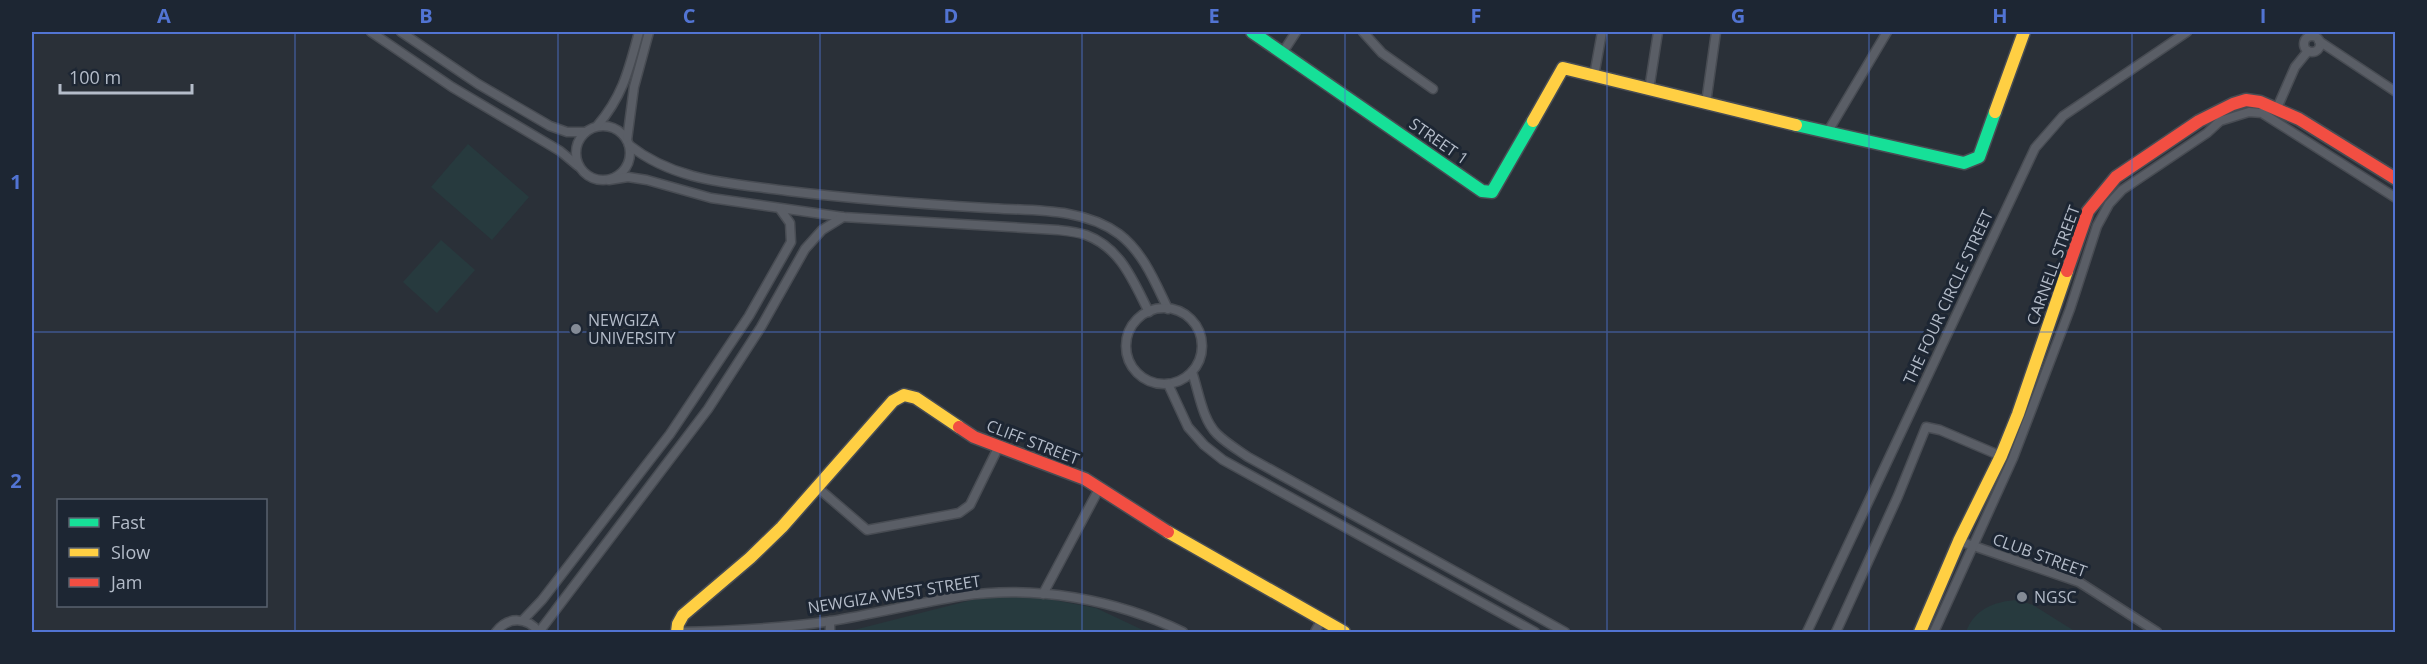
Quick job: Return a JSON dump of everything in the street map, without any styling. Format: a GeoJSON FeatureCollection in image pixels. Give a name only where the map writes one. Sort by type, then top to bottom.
{"type":"FeatureCollection","features":[{"type":"Feature","properties":{"kind":"street"},"geometry":{"type":"LineString","coordinates":[[370,32],[452,87],[560,151],[589,177],[597,180],[628,177],[711,198],[843,217],[1058,230],[1085,235],[1107,247],[1125,264],[1149,312]]}},
{"type":"Feature","properties":{"kind":"street"},"geometry":{"type":"LineString","coordinates":[[401,32],[478,84],[550,126],[567,132],[585,132],[597,126],[630,85],[649,32]]}},
{"type":"Feature","properties":{"kind":"street"},"geometry":{"type":"LineString","coordinates":[[609,180],[617,177],[628,163],[630,85],[639,32]]}},
{"type":"Feature","properties":{"kind":"street","name":"STREET 1"},"geometry":{"type":"LineString","coordinates":[[1252,32],[1482,191],[1492,192],[1563,69],[1594,76]]}},
{"type":"Feature","properties":{"kind":"street"},"geometry":{"type":"LineString","coordinates":[[1283,52],[1296,32]]}},
{"type":"Feature","properties":{"kind":"street"},"geometry":{"type":"LineString","coordinates":[[1363,32],[1382,53],[1433,89]]}},
{"type":"Feature","properties":{"kind":"street"},"geometry":{"type":"LineString","coordinates":[[1602,32],[1594,76],[1957,162],[1973,161],[1978,157],[2024,32]]}},
{"type":"Feature","properties":{"kind":"street"},"geometry":{"type":"LineString","coordinates":[[1649,90],[1658,32]]}},
{"type":"Feature","properties":{"kind":"street"},"geometry":{"type":"LineString","coordinates":[[1706,104],[1716,32]]}},
{"type":"Feature","properties":{"kind":"street"},"geometry":{"type":"LineString","coordinates":[[1827,133],[1887,32]]}},
{"type":"Feature","properties":{"kind":"street","name":"THE FOUR CIRCLE STREET"},"geometry":{"type":"LineString","coordinates":[[1807,633],[2035,148],[2063,116],[2187,32]]}},
{"type":"Feature","properties":{"kind":"street"},"geometry":{"type":"LineString","coordinates":[[2277,108],[2295,67],[2308,51],[2313,52],[2318,49],[2319,40],[2396,92]]}},
{"type":"Feature","properties":{"kind":"street","name":"CARNELL STREET"},"geometry":{"type":"LineString","coordinates":[[1922,627],[1959,541],[2001,456],[2088,211],[2116,177],[2247,100],[2260,101],[2277,108],[2396,179]]}},
{"type":"Feature","properties":{"kind":"street","name":"CARNELL STREET"},"geometry":{"type":"LineString","coordinates":[[1935,630],[2013,458],[2070,309],[2097,226],[2109,204],[2122,190],[2207,133],[2218,116],[2262,112],[2396,198]]}},
{"type":"Feature","properties":{"kind":"street"},"geometry":{"type":"LineString","coordinates":[[597,126],[615,128],[647,160],[670,170],[711,181],[863,200],[1057,212],[1090,218],[1119,234],[1142,258],[1168,309]]}},
{"type":"Feature","properties":{"kind":"street"},"geometry":{"type":"LineString","coordinates":[[578,166],[576,147],[585,132]]}},
{"type":"Feature","properties":{"kind":"street"},"geometry":{"type":"LineString","coordinates":[[2322,150],[2329,137]]}},
{"type":"Feature","properties":{"kind":"street"},"geometry":{"type":"LineString","coordinates":[[940,206],[940,223]]}},
{"type":"Feature","properties":{"kind":"street"},"geometry":{"type":"LineString","coordinates":[[496,633],[506,623],[523,620],[542,600],[670,434],[742,326],[791,242],[790,223],[780,208]]}},
{"type":"Feature","properties":{"kind":"street"},"geometry":{"type":"LineString","coordinates":[[523,620],[539,632],[708,409],[761,327],[805,249],[822,230],[843,217]]}},
{"type":"Feature","properties":{"kind":"street"},"geometry":{"type":"LineString","coordinates":[[791,242],[805,249]]}},
{"type":"Feature","properties":{"kind":"street"},"geometry":{"type":"LineString","coordinates":[[1168,309],[1185,314],[1199,331],[1202,352],[1192,372],[1184,379],[1168,384],[1155,383],[1144,378],[1135,370],[1126,347],[1128,335],[1134,324],[1149,312],[1168,309]]}},
{"type":"Feature","properties":{"kind":"street"},"geometry":{"type":"LineString","coordinates":[[1192,372],[1206,417],[1216,433],[1240,451],[1565,633]]}},
{"type":"Feature","properties":{"kind":"street"},"geometry":{"type":"LineString","coordinates":[[2029,381],[2041,385]]}},
{"type":"Feature","properties":{"kind":"street"},"geometry":{"type":"LineString","coordinates":[[1168,384],[1188,427],[1204,445],[1223,460],[1535,633]]}},
{"type":"Feature","properties":{"kind":"street","name":"CLIFF STREET"},"geometry":{"type":"LineString","coordinates":[[677,632],[683,615],[750,558],[818,488],[893,400],[904,395],[916,398],[956,426],[998,448],[1067,472],[1100,487],[1181,540],[1344,633]]}},
{"type":"Feature","properties":{"kind":"street"},"geometry":{"type":"LineString","coordinates":[[1836,633],[1898,496],[1926,427],[1940,429],[2001,456]]}},
{"type":"Feature","properties":{"kind":"street"},"geometry":{"type":"LineString","coordinates":[[818,488],[867,530],[959,513],[970,505],[998,448]]}},
{"type":"Feature","properties":{"kind":"street"},"geometry":{"type":"LineString","coordinates":[[1043,594],[1100,487]]}},
{"type":"Feature","properties":{"kind":"street","name":"CLUB STREET"},"geometry":{"type":"LineString","coordinates":[[1959,541],[2079,582],[2157,633]]}},
{"type":"Feature","properties":{"kind":"street","name":"NEWGIZA WEST STREET"},"geometry":{"type":"LineString","coordinates":[[677,632],[771,629],[830,621],[962,596],[993,593],[1043,594],[1083,599],[1113,606],[1183,633]]}},
{"type":"Feature","properties":{"kind":"street"},"geometry":{"type":"LineString","coordinates":[[830,621],[830,633]]}},
{"type":"Feature","properties":{"kind":"street"},"geometry":{"type":"LineString","coordinates":[[1315,633],[1321,621]]}},
{"type":"Feature","properties":{"kind":"street"},"geometry":{"type":"LineString","coordinates":[[1922,627],[1935,630]]}},
{"type":"Feature","properties":{"kind":"green space"},"geometry":{"type":"Polygon","coordinates":[[[468,144],[529,197],[492,240],[431,187],[468,144]]]}},
{"type":"Feature","properties":{"kind":"green space"},"geometry":{"type":"Polygon","coordinates":[[[441,240],[475,270],[437,313],[403,282],[441,240]]]}},
{"type":"Feature","properties":{"kind":"green space"},"geometry":{"type":"Polygon","coordinates":[[[1007,591],[1096,608],[1147,632],[846,632],[1007,591]]]}},
{"type":"Feature","properties":{"kind":"green space"},"geometry":{"type":"Polygon","coordinates":[[[2018,600],[2033,605],[2076,632],[1966,632],[1974,617],[1986,608],[2001,602],[2018,600]]]}},
{"type":"Feature","properties":{"kind":"traffic: fast"},"geometry":{"type":"LineString","coordinates":[[1252,32],[1482,191],[1492,192],[1533,121]]}},
{"type":"Feature","properties":{"kind":"traffic: fast"},"geometry":{"type":"LineString","coordinates":[[1796,125],[1964,163],[1979,157],[1995,112]]}},
{"type":"Feature","properties":{"kind":"traffic: slow"},"geometry":{"type":"LineString","coordinates":[[1995,112],[2024,32]]}},
{"type":"Feature","properties":{"kind":"traffic: slow"},"geometry":{"type":"LineString","coordinates":[[1533,121],[1563,68],[1796,125]]}},
{"type":"Feature","properties":{"kind":"traffic: slow"},"geometry":{"type":"LineString","coordinates":[[1920,632],[1959,541],[2001,456],[2018,414],[2067,271]]}},
{"type":"Feature","properties":{"kind":"traffic: slow"},"geometry":{"type":"LineString","coordinates":[[677,632],[683,615],[750,558],[782,527],[893,401],[904,395],[916,398],[959,427]]}},
{"type":"Feature","properties":{"kind":"traffic: slow"},"geometry":{"type":"LineString","coordinates":[[1168,532],[1344,632]]}},
{"type":"Feature","properties":{"kind":"traffic: jam"},"geometry":{"type":"LineString","coordinates":[[2067,271],[2088,211],[2116,177],[2199,121],[2246,100],[2260,102],[2299,119],[2396,179]]}},
{"type":"Feature","properties":{"kind":"traffic: jam"},"geometry":{"type":"LineString","coordinates":[[959,427],[974,437],[1085,479],[1168,532]]}},
{"type":"Feature","properties":{"kind":"place","name":"NEWGIZA UNIVERSITY"},"geometry":{"type":"Point","coordinates":[576,329]}},
{"type":"Feature","properties":{"kind":"place","name":"NGSC"},"geometry":{"type":"Point","coordinates":[2022,597]}}]}
